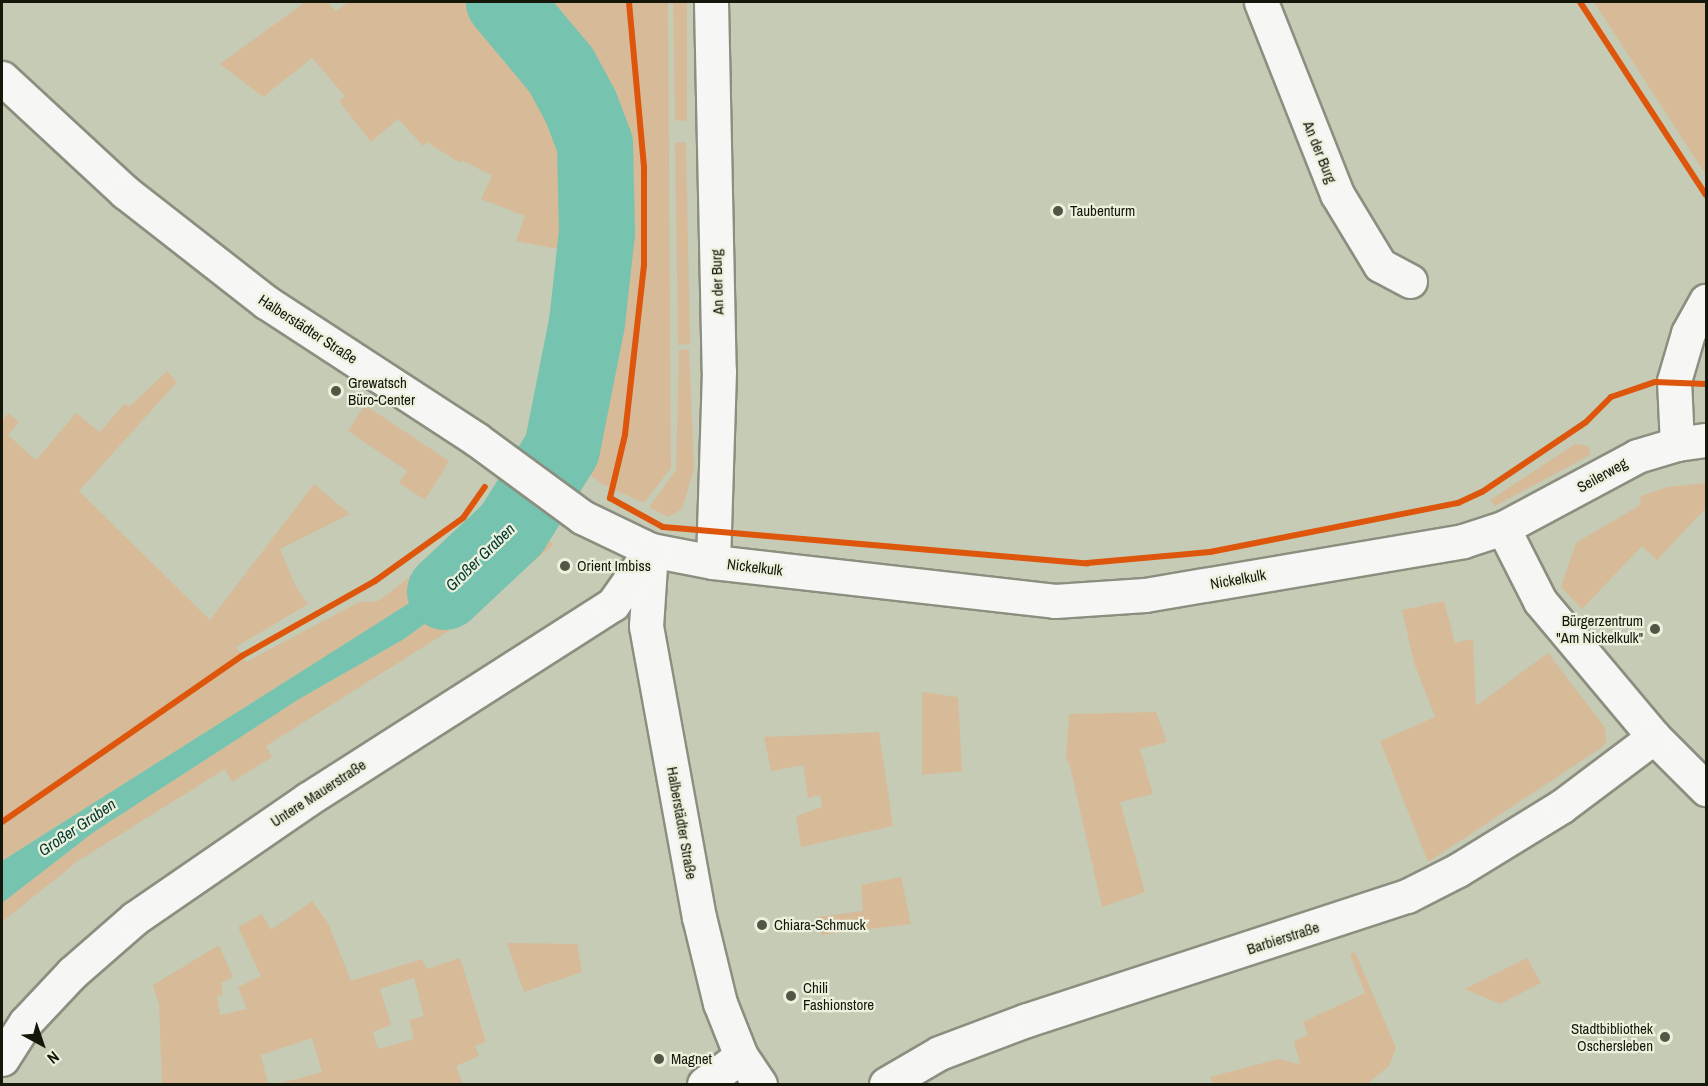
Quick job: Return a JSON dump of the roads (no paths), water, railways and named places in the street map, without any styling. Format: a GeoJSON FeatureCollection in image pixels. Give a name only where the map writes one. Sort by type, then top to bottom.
{"type":"FeatureCollection","features":[{"type":"Feature","properties":{"kind":"street","name":"An der Burg"},"geometry":{"type":"LineString","coordinates":[[711,2],[719,371],[713,562]]}},
{"type":"Feature","properties":{"kind":"street","name":"An der Burg"},"geometry":{"type":"LineString","coordinates":[[1261,2],[1337,194],[1380,265],[1410,281]]}},
{"type":"Feature","properties":{"kind":"street","name":"Halberstädter Straße"},"geometry":{"type":"LineString","coordinates":[[2,78],[125,192],[200,253],[266,302],[516,468],[582,517],[645,548],[646,626],[699,917],[720,1003],[741,1056],[759,1084]]}},
{"type":"Feature","properties":{"kind":"street"},"geometry":{"type":"LineString","coordinates":[[1692,442],[1674,381],[1688,333],[1707,301]]}},
{"type":"Feature","properties":{"kind":"street","name":"Seilerweg"},"geometry":{"type":"LineString","coordinates":[[1503,528],[1614,467],[1692,442]]}},
{"type":"Feature","properties":{"kind":"street","name":"Nickelkulk"},"geometry":{"type":"LineString","coordinates":[[645,548],[713,562],[1055,601],[1145,595],[1462,541],[1503,528]]}},
{"type":"Feature","properties":{"kind":"street"},"geometry":{"type":"LineString","coordinates":[[1503,528],[1533,592],[1654,737],[1707,789]]}},
{"type":"Feature","properties":{"kind":"street","name":"Untere Mauerstraße"},"geometry":{"type":"LineString","coordinates":[[2,1059],[41,1006],[135,918],[308,799],[613,604],[645,548]]}},
{"type":"Feature","properties":{"kind":"street","name":"Barbierstraße"},"geometry":{"type":"LineString","coordinates":[[886,1084],[939,1053],[1026,1020],[1407,896],[1458,870],[1562,806],[1654,737]]}},
{"type":"Feature","properties":{"kind":"street"},"geometry":{"type":"LineString","coordinates":[[704,1084],[741,1056]]}},
{"type":"Feature","properties":{"kind":"water"},"geometry":{"type":"Polygon","coordinates":[[[508,512],[538,531],[467,593],[404,639],[299,699],[94,832],[2,903],[2,861],[430,590],[469,557],[508,512]]]}},
{"type":"Feature","properties":{"kind":"waterway","name":"Großer Graben"},"geometry":{"type":"LineString","coordinates":[[445,592],[512,529],[562,449],[587,323],[597,232],[595,144],[581,107],[561,70],[504,2]]}},
{"type":"Feature","properties":{"kind":"place","name":"Taubenturm"},"geometry":{"type":"Point","coordinates":[1058,211]}},
{"type":"Feature","properties":{"kind":"place","name":"Grewatsch Büro-Center"},"geometry":{"type":"Point","coordinates":[336,391]}},
{"type":"Feature","properties":{"kind":"place","name":"Orient Imbiss"},"geometry":{"type":"Point","coordinates":[565,566]}},
{"type":"Feature","properties":{"kind":"place","name":"Bürgerzentrum \"Am Nickelkulk\""},"geometry":{"type":"Point","coordinates":[1655,629]}},
{"type":"Feature","properties":{"kind":"place","name":"Chiara-Schmuck"},"geometry":{"type":"Point","coordinates":[762,925]}},
{"type":"Feature","properties":{"kind":"place","name":"Chili Fashionstore"},"geometry":{"type":"Point","coordinates":[791,996]}},
{"type":"Feature","properties":{"kind":"place","name":"Stadtbibliothek Oschersleben"},"geometry":{"type":"Point","coordinates":[1665,1037]}},
{"type":"Feature","properties":{"kind":"place","name":"Magnet"},"geometry":{"type":"Point","coordinates":[659,1059]}}]}
